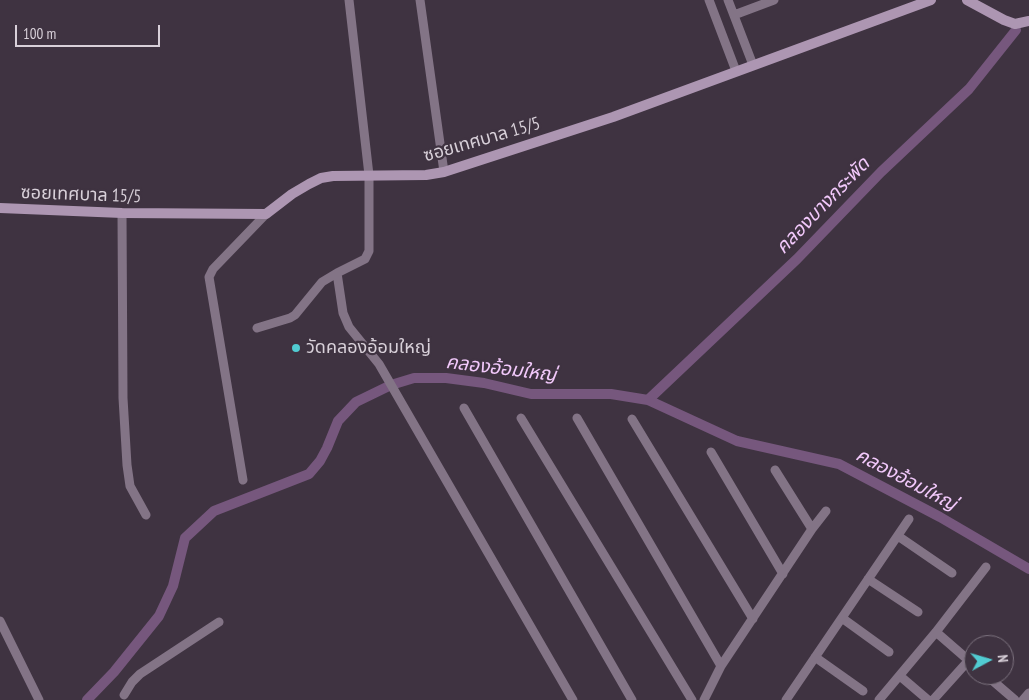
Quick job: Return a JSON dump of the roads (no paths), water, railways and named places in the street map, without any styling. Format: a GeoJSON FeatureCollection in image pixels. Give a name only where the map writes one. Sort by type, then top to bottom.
{"type":"FeatureCollection","features":[{"type":"Feature","properties":{"kind":"street"},"geometry":{"type":"LineString","coordinates":[[257,328],[295,315],[322,282],[337,272],[365,259],[369,252],[369,175],[349,0]]}},
{"type":"Feature","properties":{"kind":"street"},"geometry":{"type":"LineString","coordinates":[[420,0],[444,172]]}},
{"type":"Feature","properties":{"kind":"street"},"geometry":{"type":"LineString","coordinates":[[709,0],[736,71]]}},
{"type":"Feature","properties":{"kind":"street"},"geometry":{"type":"LineString","coordinates":[[728,0],[753,65]]}},
{"type":"Feature","properties":{"kind":"street"},"geometry":{"type":"LineString","coordinates":[[734,15],[774,0]]}},
{"type":"Feature","properties":{"kind":"street","name":"ซอยเทศบาล 15/5"},"geometry":{"type":"LineString","coordinates":[[0,208],[122,213],[266,214],[292,194],[321,178],[333,176],[426,175],[444,172],[613,117],[931,0]]}},
{"type":"Feature","properties":{"kind":"street"},"geometry":{"type":"LineString","coordinates":[[967,0],[1015,24],[1029,21]]}},
{"type":"Feature","properties":{"kind":"street"},"geometry":{"type":"LineString","coordinates":[[122,213],[123,398],[126,458],[130,486],[146,515]]}},
{"type":"Feature","properties":{"kind":"street"},"geometry":{"type":"LineString","coordinates":[[243,480],[209,277],[213,269],[266,214]]}},
{"type":"Feature","properties":{"kind":"street"},"geometry":{"type":"LineString","coordinates":[[337,272],[343,313],[349,327],[375,359],[399,398],[573,700]]}},
{"type":"Feature","properties":{"kind":"street"},"geometry":{"type":"LineString","coordinates":[[464,408],[632,700]]}},
{"type":"Feature","properties":{"kind":"street"},"geometry":{"type":"LineString","coordinates":[[521,418],[692,700]]}},
{"type":"Feature","properties":{"kind":"street"},"geometry":{"type":"LineString","coordinates":[[577,418],[720,666]]}},
{"type":"Feature","properties":{"kind":"street"},"geometry":{"type":"LineString","coordinates":[[632,419],[753,619]]}},
{"type":"Feature","properties":{"kind":"street"},"geometry":{"type":"LineString","coordinates":[[711,452],[783,574]]}},
{"type":"Feature","properties":{"kind":"street"},"geometry":{"type":"LineString","coordinates":[[775,470],[812,530]]}},
{"type":"Feature","properties":{"kind":"street"},"geometry":{"type":"LineString","coordinates":[[704,700],[720,666],[826,511]]}},
{"type":"Feature","properties":{"kind":"street"},"geometry":{"type":"LineString","coordinates":[[789,699],[815,657],[909,519]]}},
{"type":"Feature","properties":{"kind":"street"},"geometry":{"type":"LineString","coordinates":[[898,536],[952,573]]}},
{"type":"Feature","properties":{"kind":"street"},"geometry":{"type":"LineString","coordinates":[[879,700],[936,632],[986,567]]}},
{"type":"Feature","properties":{"kind":"street"},"geometry":{"type":"LineString","coordinates":[[868,579],[918,612]]}},
{"type":"Feature","properties":{"kind":"street"},"geometry":{"type":"LineString","coordinates":[[842,618],[889,652]]}},
{"type":"Feature","properties":{"kind":"street"},"geometry":{"type":"LineString","coordinates":[[0,622],[39,700]]}},
{"type":"Feature","properties":{"kind":"street"},"geometry":{"type":"LineString","coordinates":[[124,698],[132,682],[140,674],[219,622]]}},
{"type":"Feature","properties":{"kind":"street"},"geometry":{"type":"LineString","coordinates":[[936,632],[964,657]]}},
{"type":"Feature","properties":{"kind":"street"},"geometry":{"type":"LineString","coordinates":[[815,657],[863,691]]}},
{"type":"Feature","properties":{"kind":"street"},"geometry":{"type":"LineString","coordinates":[[933,700],[964,670]]}},
{"type":"Feature","properties":{"kind":"street"},"geometry":{"type":"LineString","coordinates":[[900,676],[928,700]]}},
{"type":"Feature","properties":{"kind":"street"},"geometry":{"type":"LineString","coordinates":[[998,685],[1015,700]]}},
{"type":"Feature","properties":{"kind":"street"},"geometry":{"type":"LineString","coordinates":[[1024,700],[1029,693]]}},
{"type":"Feature","properties":{"kind":"waterway","name":"คลองบางกระพัด"},"geometry":{"type":"LineString","coordinates":[[648,400],[797,259],[881,172],[969,89],[1016,30]]}},
{"type":"Feature","properties":{"kind":"waterway","name":"คลองอ้อมใหญ่"},"geometry":{"type":"LineString","coordinates":[[87,700],[114,672],[159,616],[173,586],[185,538],[214,511],[309,474],[320,461],[338,421],[356,402],[391,385],[414,378],[446,378],[484,383],[531,394],[611,394],[648,400],[737,441],[839,464],[940,517],[1029,569]]}},
{"type":"Feature","properties":{"kind":"place","name":"วัดคลองอ้อมใหญ่"},"geometry":{"type":"Point","coordinates":[296,348]}}]}
